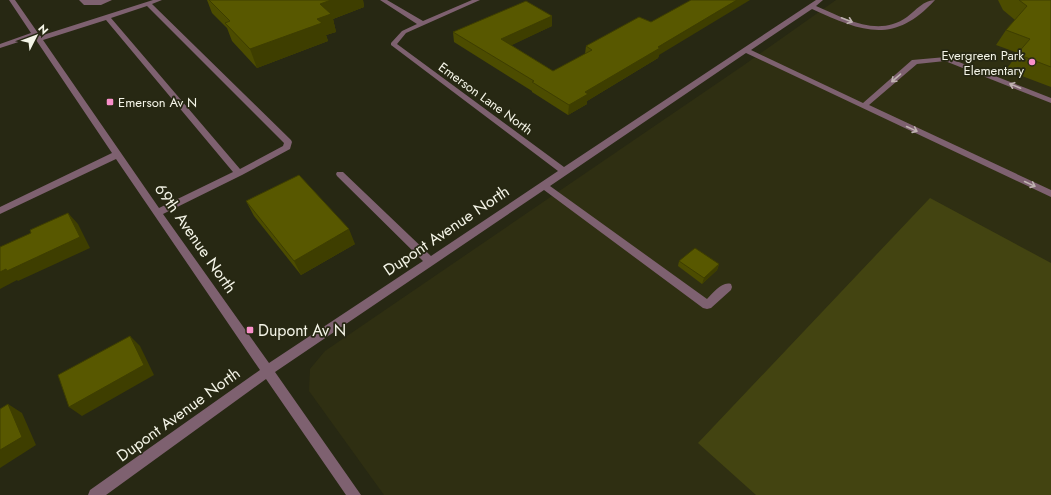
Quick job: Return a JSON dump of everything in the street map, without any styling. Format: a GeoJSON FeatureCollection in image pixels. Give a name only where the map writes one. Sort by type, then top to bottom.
{"type":"FeatureCollection","features":[{"type":"Feature","properties":{"kind":"street","name":"69th Avenue North"},"geometry":{"type":"LineString","coordinates":[[12,0],[157,213],[354,495]]}},
{"type":"Feature","properties":{"kind":"street"},"geometry":{"type":"LineString","coordinates":[[82,0],[84,3],[101,3],[109,0]]}},
{"type":"Feature","properties":{"kind":"street"},"geometry":{"type":"LineString","coordinates":[[0,46],[107,17],[159,0]]}},
{"type":"Feature","properties":{"kind":"street"},"geometry":{"type":"LineString","coordinates":[[383,0],[392,3],[422,24],[477,0]]}},
{"type":"Feature","properties":{"kind":"street","name":"Dupont Avenue North"},"geometry":{"type":"LineString","coordinates":[[96,495],[268,370],[820,0]]}},
{"type":"Feature","properties":{"kind":"street"},"geometry":{"type":"LineString","coordinates":[[811,6],[856,24],[880,29],[896,27],[932,0]]}},
{"type":"Feature","properties":{"kind":"street"},"geometry":{"type":"LineString","coordinates":[[148,4],[288,142],[287,147],[239,173],[157,213]]}},
{"type":"Feature","properties":{"kind":"street"},"geometry":{"type":"LineString","coordinates":[[107,17],[239,173]]}},
{"type":"Feature","properties":{"kind":"street","name":"Emerson Lane North"},"geometry":{"type":"LineString","coordinates":[[422,24],[404,32],[393,44],[564,171]]}},
{"type":"Feature","properties":{"kind":"street"},"geometry":{"type":"LineString","coordinates":[[745,50],[1051,194]]}},
{"type":"Feature","properties":{"kind":"street"},"geometry":{"type":"LineString","coordinates":[[864,106],[915,62],[946,59],[1051,101]]}},
{"type":"Feature","properties":{"kind":"street"},"geometry":{"type":"LineString","coordinates":[[0,212],[118,154]]}},
{"type":"Feature","properties":{"kind":"street"},"geometry":{"type":"LineString","coordinates":[[340,174],[430,261]]}},
{"type":"Feature","properties":{"kind":"street"},"geometry":{"type":"LineString","coordinates":[[543,185],[707,305],[727,287]]}},
{"type":"Feature","properties":{"kind":"shaded area"},"geometry":{"type":"Polygon","coordinates":[[[836,0],[1051,0],[1051,495],[384,495],[309,391],[310,369],[325,351],[744,65],[836,0]]]}},
{"type":"Feature","properties":{"kind":"shaded area"},"geometry":{"type":"Polygon","coordinates":[[[930,198],[1051,263],[1051,495],[756,495],[698,443],[930,198]]]}},
{"type":"Feature","properties":{"kind":"building"},"geometry":{"type":"Polygon","coordinates":[[[209,0],[331,0],[320,4],[331,14],[317,19],[322,23],[250,49],[225,23],[230,21],[209,0]]]}},
{"type":"Feature","properties":{"kind":"building"},"geometry":{"type":"Polygon","coordinates":[[[691,0],[737,0],[585,92],[588,94],[569,105],[532,82],[534,81],[453,32],[526,1],[552,16],[501,39],[553,71],[592,50],[586,46],[639,17],[651,22],[691,0]]]}},
{"type":"Feature","properties":{"kind":"building"},"geometry":{"type":"Polygon","coordinates":[[[1019,0],[1051,0],[1051,67],[1017,54],[1030,39],[1006,30],[1027,6],[1019,0]]]}},
{"type":"Feature","properties":{"kind":"building"},"geometry":{"type":"Polygon","coordinates":[[[299,175],[349,229],[294,261],[246,201],[299,175]]]}},
{"type":"Feature","properties":{"kind":"building"},"geometry":{"type":"Polygon","coordinates":[[[68,213],[80,237],[7,271],[6,269],[0,272],[0,247],[31,233],[30,230],[68,213]]]}},
{"type":"Feature","properties":{"kind":"building"},"geometry":{"type":"Polygon","coordinates":[[[695,248],[719,264],[704,278],[679,261],[695,248]]]}},
{"type":"Feature","properties":{"kind":"building"},"geometry":{"type":"Polygon","coordinates":[[[130,336],[144,365],[69,407],[58,375],[130,336]]]}},
{"type":"Feature","properties":{"kind":"building"},"geometry":{"type":"Polygon","coordinates":[[[8,404],[22,437],[0,450],[0,409],[8,404]]]}},
{"type":"Feature","properties":{"kind":"place","name":"Evergreen Park Elementary"},"geometry":{"type":"Point","coordinates":[1032,62]}},
{"type":"Feature","properties":{"kind":"place","name":"Emerson Av N"},"geometry":{"type":"Point","coordinates":[110,102]}},
{"type":"Feature","properties":{"kind":"place","name":"Dupont Av N"},"geometry":{"type":"Point","coordinates":[250,330]}}]}
